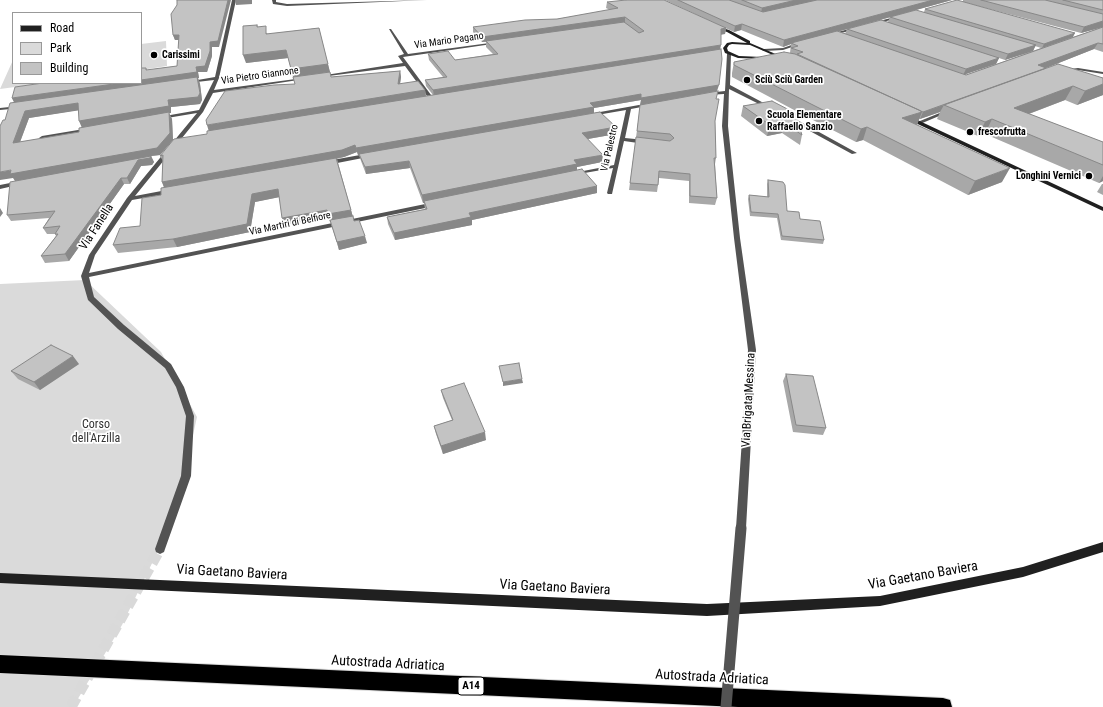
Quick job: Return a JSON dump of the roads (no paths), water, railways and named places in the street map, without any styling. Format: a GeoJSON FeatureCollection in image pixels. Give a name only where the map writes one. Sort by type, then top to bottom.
{"type":"FeatureCollection","features":[{"type":"Feature","properties":{"kind":"highway","name":"Autostrada Adriatica"},"geometry":{"type":"LineString","coordinates":[[0,664],[943,707]]}},
{"type":"Feature","properties":{"kind":"main road"},"geometry":{"type":"LineString","coordinates":[[711,25],[728,31],[786,61],[754,58],[727,53],[725,48],[727,40]]}},
{"type":"Feature","properties":{"kind":"main road"},"geometry":{"type":"LineString","coordinates":[[718,28],[727,40],[751,44]]}},
{"type":"Feature","properties":{"kind":"main road"},"geometry":{"type":"LineString","coordinates":[[754,58],[764,54],[764,50]]}},
{"type":"Feature","properties":{"kind":"main road"},"geometry":{"type":"LineString","coordinates":[[904,116],[1103,209]]}},
{"type":"Feature","properties":{"kind":"main road","name":"Via Gaetano Baviera"},"geometry":{"type":"LineString","coordinates":[[0,578],[707,610],[880,601],[1024,572],[1103,547]]}},
{"type":"Feature","properties":{"kind":"street","name":"Via Fanella"},"geometry":{"type":"LineString","coordinates":[[85,276],[92,255],[130,199],[201,111],[212,92],[217,78],[234,0]]}},
{"type":"Feature","properties":{"kind":"street"},"geometry":{"type":"LineString","coordinates":[[274,0],[274,3],[293,5],[425,0]]}},
{"type":"Feature","properties":{"kind":"street"},"geometry":{"type":"LineString","coordinates":[[293,5],[303,0]]}},
{"type":"Feature","properties":{"kind":"street"},"geometry":{"type":"LineString","coordinates":[[869,24],[907,14]]}},
{"type":"Feature","properties":{"kind":"street"},"geometry":{"type":"LineString","coordinates":[[876,22],[884,25]]}},
{"type":"Feature","properties":{"kind":"street"},"geometry":{"type":"LineString","coordinates":[[826,36],[862,26]]}},
{"type":"Feature","properties":{"kind":"street"},"geometry":{"type":"LineString","coordinates":[[390,30],[407,55]]}},
{"type":"Feature","properties":{"kind":"street"},"geometry":{"type":"LineString","coordinates":[[834,34],[841,36]]}},
{"type":"Feature","properties":{"kind":"street","name":"Via Mario Pagano"},"geometry":{"type":"LineString","coordinates":[[407,64],[400,56],[500,42]]}},
{"type":"Feature","properties":{"kind":"street"},"geometry":{"type":"LineString","coordinates":[[764,50],[783,49],[805,42]]}},
{"type":"Feature","properties":{"kind":"street"},"geometry":{"type":"LineString","coordinates":[[777,55],[783,49]]}},
{"type":"Feature","properties":{"kind":"street"},"geometry":{"type":"LineString","coordinates":[[719,53],[727,53]]}},
{"type":"Feature","properties":{"kind":"street","name":"Via Brigata Messina"},"geometry":{"type":"LineString","coordinates":[[726,707],[741,528],[752,350],[724,126],[728,70],[727,53]]}},
{"type":"Feature","properties":{"kind":"street"},"geometry":{"type":"LineString","coordinates":[[728,70],[736,64],[754,58]]}},
{"type":"Feature","properties":{"kind":"street"},"geometry":{"type":"LineString","coordinates":[[407,64],[432,99]]}},
{"type":"Feature","properties":{"kind":"street","name":"Via Pietro Giannone"},"geometry":{"type":"LineString","coordinates":[[315,77],[407,64]]}},
{"type":"Feature","properties":{"kind":"street"},"geometry":{"type":"LineString","coordinates":[[1062,70],[1078,69],[1103,73]]}},
{"type":"Feature","properties":{"kind":"street"},"geometry":{"type":"LineString","coordinates":[[180,83],[217,78]]}},
{"type":"Feature","properties":{"kind":"street","name":"Via Pietro Giannone"},"geometry":{"type":"LineString","coordinates":[[212,92],[307,78]]}},
{"type":"Feature","properties":{"kind":"street"},"geometry":{"type":"LineString","coordinates":[[702,95],[727,89],[753,98],[854,153]]}},
{"type":"Feature","properties":{"kind":"street"},"geometry":{"type":"LineString","coordinates":[[425,100],[440,98]]}},
{"type":"Feature","properties":{"kind":"street"},"geometry":{"type":"LineString","coordinates":[[581,117],[658,103]]}},
{"type":"Feature","properties":{"kind":"street"},"geometry":{"type":"LineString","coordinates":[[0,109],[22,106]]}},
{"type":"Feature","properties":{"kind":"street","name":"Via Palestro"},"geometry":{"type":"LineString","coordinates":[[610,193],[629,108]]}},
{"type":"Feature","properties":{"kind":"street"},"geometry":{"type":"LineString","coordinates":[[918,123],[954,110]]}},
{"type":"Feature","properties":{"kind":"street"},"geometry":{"type":"LineString","coordinates":[[157,118],[201,111]]}},
{"type":"Feature","properties":{"kind":"street"},"geometry":{"type":"LineString","coordinates":[[42,138],[96,128]]}},
{"type":"Feature","properties":{"kind":"street"},"geometry":{"type":"LineString","coordinates":[[177,140],[185,139]]}},
{"type":"Feature","properties":{"kind":"street"},"geometry":{"type":"LineString","coordinates":[[622,139],[653,142]]}},
{"type":"Feature","properties":{"kind":"street"},"geometry":{"type":"LineString","coordinates":[[324,164],[379,154]]}},
{"type":"Feature","properties":{"kind":"street"},"geometry":{"type":"LineString","coordinates":[[155,158],[163,157]]}},
{"type":"Feature","properties":{"kind":"street"},"geometry":{"type":"LineString","coordinates":[[569,176],[616,166]]}},
{"type":"Feature","properties":{"kind":"street"},"geometry":{"type":"LineString","coordinates":[[0,187],[23,183]]}},
{"type":"Feature","properties":{"kind":"street"},"geometry":{"type":"LineString","coordinates":[[130,199],[176,191]]}},
{"type":"Feature","properties":{"kind":"street","name":"Via Martiri di Belfiore"},"geometry":{"type":"LineString","coordinates":[[85,276],[446,201]]}},
{"type":"Feature","properties":{"kind":"street"},"geometry":{"type":"LineString","coordinates":[[85,276],[91,298],[121,327],[168,366],[180,387],[190,416],[186,476],[160,549]]}},
{"type":"Feature","properties":{"kind":"tunnel"},"geometry":{"type":"LineString","coordinates":[[71,707],[160,549]]}},
{"type":"Feature","properties":{"kind":"place","name":"Carissimi"},"geometry":{"type":"Point","coordinates":[154,55]}},
{"type":"Feature","properties":{"kind":"place","name":"Sciù Sciù Garden"},"geometry":{"type":"Point","coordinates":[747,80]}},
{"type":"Feature","properties":{"kind":"place","name":"Scuola Elementare Raffaello Sanzio"},"geometry":{"type":"Point","coordinates":[759,121]}},
{"type":"Feature","properties":{"kind":"place","name":"frescofrutta"},"geometry":{"type":"Point","coordinates":[970,132]}},
{"type":"Feature","properties":{"kind":"place","name":"Longhini Vernici"},"geometry":{"type":"Point","coordinates":[1089,176]}},
{"type":"Feature","properties":{"kind":"park label","name":"Corso dell'Arzilla"},"geometry":{"type":"Point","coordinates":[96,432]}}]}
